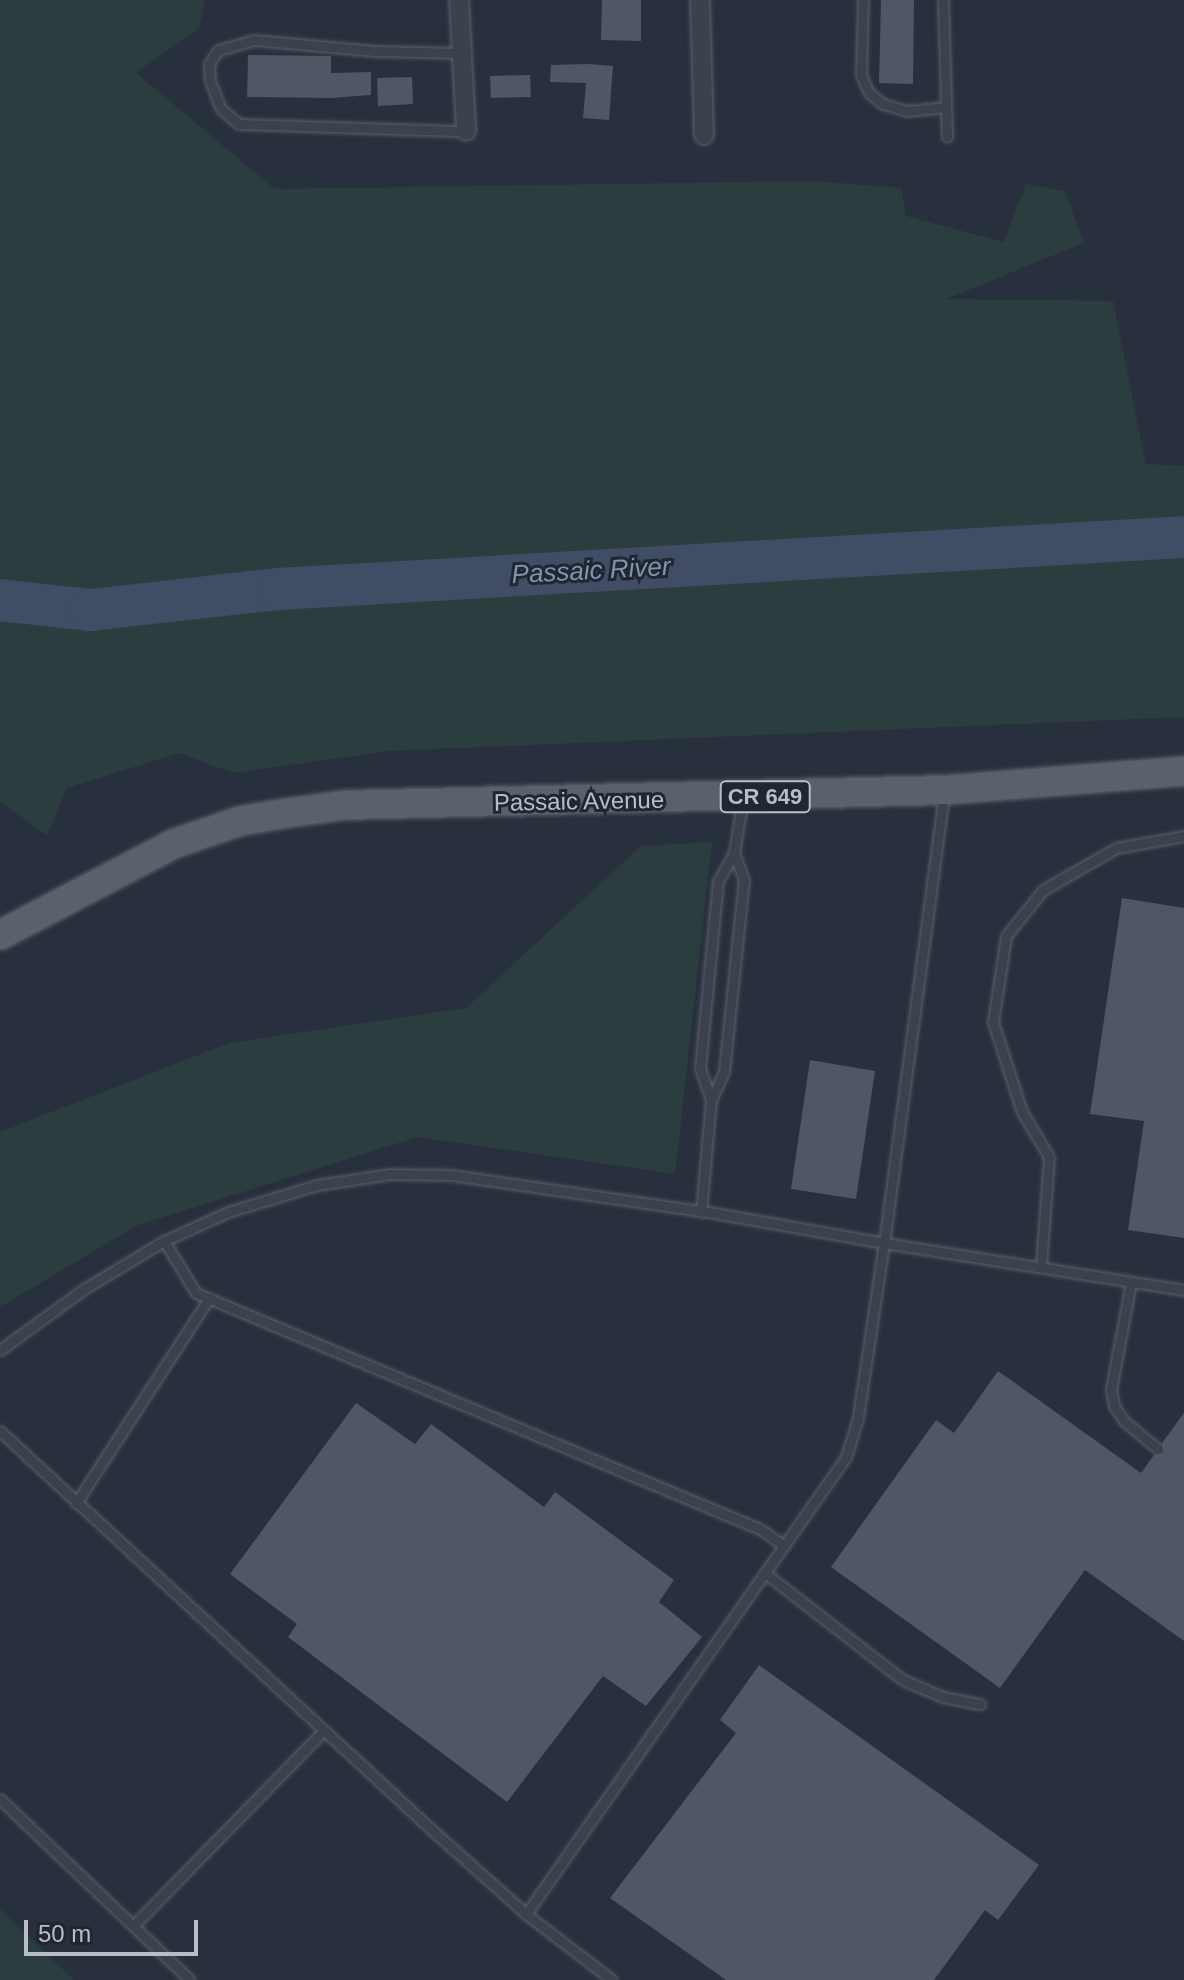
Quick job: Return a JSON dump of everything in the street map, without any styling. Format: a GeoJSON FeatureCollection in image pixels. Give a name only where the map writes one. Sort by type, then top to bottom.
{"type":"FeatureCollection","features":[{"type":"Feature","properties":{"kind":"main road","name":"Passaic Avenue"},"geometry":{"type":"LineString","coordinates":[[0,935],[173,844],[240,821],[346,805],[743,798],[945,790],[1184,771]]}},
{"type":"Feature","properties":{"kind":"street"},"geometry":{"type":"LineString","coordinates":[[459,0],[466,131]]}},
{"type":"Feature","properties":{"kind":"street"},"geometry":{"type":"LineString","coordinates":[[700,0],[704,135]]}},
{"type":"Feature","properties":{"kind":"lane"},"geometry":{"type":"LineString","coordinates":[[863,0],[861,75],[869,93],[883,104],[907,111],[946,107]]}},
{"type":"Feature","properties":{"kind":"lane"},"geometry":{"type":"LineString","coordinates":[[943,0],[947,137]]}},
{"type":"Feature","properties":{"kind":"lane"},"geometry":{"type":"LineString","coordinates":[[462,53],[375,51],[254,40],[218,50],[209,64],[210,81],[221,109],[239,124],[466,131]]}},
{"type":"Feature","properties":{"kind":"lane"},"geometry":{"type":"LineString","coordinates":[[526,1914],[846,1457],[854,1435],[884,1243],[945,790]]}},
{"type":"Feature","properties":{"kind":"lane"},"geometry":{"type":"LineString","coordinates":[[711,1100],[700,1068],[718,881],[734,853],[743,798]]}},
{"type":"Feature","properties":{"kind":"lane"},"geometry":{"type":"LineString","coordinates":[[1041,1266],[1049,1157],[1022,1112],[993,1022],[1006,936],[1043,890],[1116,848],[1184,836]]}},
{"type":"Feature","properties":{"kind":"lane"},"geometry":{"type":"LineString","coordinates":[[701,1212],[711,1100],[724,1072],[744,880],[734,853]]}},
{"type":"Feature","properties":{"kind":"lane"},"geometry":{"type":"LineString","coordinates":[[0,1350],[84,1289],[164,1241],[228,1212],[317,1185],[390,1174],[451,1175],[1184,1290]]}},
{"type":"Feature","properties":{"kind":"lane"},"geometry":{"type":"LineString","coordinates":[[164,1241],[196,1293],[760,1529],[784,1546]]}},
{"type":"Feature","properties":{"kind":"lane"},"geometry":{"type":"LineString","coordinates":[[1131,1282],[1111,1390],[1114,1406],[1124,1421],[1158,1449]]}},
{"type":"Feature","properties":{"kind":"lane"},"geometry":{"type":"LineString","coordinates":[[76,1503],[209,1298]]}},
{"type":"Feature","properties":{"kind":"lane"},"geometry":{"type":"LineString","coordinates":[[0,1431],[323,1731],[526,1914],[612,1980]]}},
{"type":"Feature","properties":{"kind":"lane"},"geometry":{"type":"LineString","coordinates":[[765,1573],[903,1680],[943,1697],[980,1704]]}},
{"type":"Feature","properties":{"kind":"lane"},"geometry":{"type":"LineString","coordinates":[[133,1926],[323,1731]]}},
{"type":"Feature","properties":{"kind":"lane"},"geometry":{"type":"LineString","coordinates":[[0,1799],[190,1980]]}},
{"type":"Feature","properties":{"kind":"shaded area"},"geometry":{"type":"Polygon","coordinates":[[[0,0],[205,0],[199,28],[136,73],[275,189],[814,181],[901,188],[906,216],[1004,242],[1026,184],[1065,191],[1084,243],[946,299],[1113,301],[1146,464],[1184,466],[1184,717],[389,751],[233,773],[179,753],[67,788],[47,835],[0,802],[0,0]]]}},
{"type":"Feature","properties":{"kind":"shaded area"},"geometry":{"type":"Polygon","coordinates":[[[712,842],[675,1174],[417,1137],[138,1225],[0,1307],[0,1132],[229,1043],[466,1008],[641,846],[712,842]]]}},
{"type":"Feature","properties":{"kind":"shaded area"},"geometry":{"type":"Polygon","coordinates":[[[0,1909],[74,1980],[0,1980],[0,1909]]]}},
{"type":"Feature","properties":{"kind":"building"},"geometry":{"type":"Polygon","coordinates":[[[602,0],[641,0],[641,41],[601,40],[602,0]]]}},
{"type":"Feature","properties":{"kind":"building"},"geometry":{"type":"Polygon","coordinates":[[[881,0],[914,0],[913,84],[879,83],[881,0]]]}},
{"type":"Feature","properties":{"kind":"building"},"geometry":{"type":"Polygon","coordinates":[[[248,55],[331,56],[331,73],[371,72],[371,95],[247,97],[248,55]]]}},
{"type":"Feature","properties":{"kind":"building"},"geometry":{"type":"Polygon","coordinates":[[[551,65],[613,66],[609,120],[583,118],[586,83],[550,82],[551,65]]]}},
{"type":"Feature","properties":{"kind":"building"},"geometry":{"type":"Polygon","coordinates":[[[530,75],[531,97],[491,98],[490,76],[530,75]]]}},
{"type":"Feature","properties":{"kind":"building"},"geometry":{"type":"Polygon","coordinates":[[[412,77],[413,104],[378,106],[377,78],[412,77]]]}},
{"type":"Feature","properties":{"kind":"building"},"geometry":{"type":"Polygon","coordinates":[[[1122,898],[1184,908],[1184,1238],[1128,1230],[1144,1121],[1090,1114],[1122,898]]]}},
{"type":"Feature","properties":{"kind":"building"},"geometry":{"type":"Polygon","coordinates":[[[810,1060],[875,1071],[856,1199],[791,1189],[810,1060]]]}},
{"type":"Feature","properties":{"kind":"building"},"geometry":{"type":"Polygon","coordinates":[[[998,1371],[1141,1473],[1154,1455],[1164,1453],[1162,1443],[1184,1413],[1184,1641],[1085,1570],[1000,1688],[831,1567],[936,1420],[954,1433],[998,1371]]]}},
{"type":"Feature","properties":{"kind":"building"},"geometry":{"type":"Polygon","coordinates":[[[356,1403],[415,1444],[431,1424],[544,1507],[555,1492],[674,1580],[659,1602],[702,1637],[646,1706],[603,1676],[507,1802],[288,1637],[297,1624],[230,1574],[356,1403]]]}},
{"type":"Feature","properties":{"kind":"building"},"geometry":{"type":"Polygon","coordinates":[[[759,1665],[1039,1865],[998,1920],[985,1910],[934,1980],[726,1980],[610,1898],[736,1733],[720,1720],[759,1665]]]}},
{"type":"Feature","properties":{"kind":"waterway","name":"Passaic River"},"geometry":{"type":"LineString","coordinates":[[0,600],[91,610],[278,589],[1184,537]]}}]}
